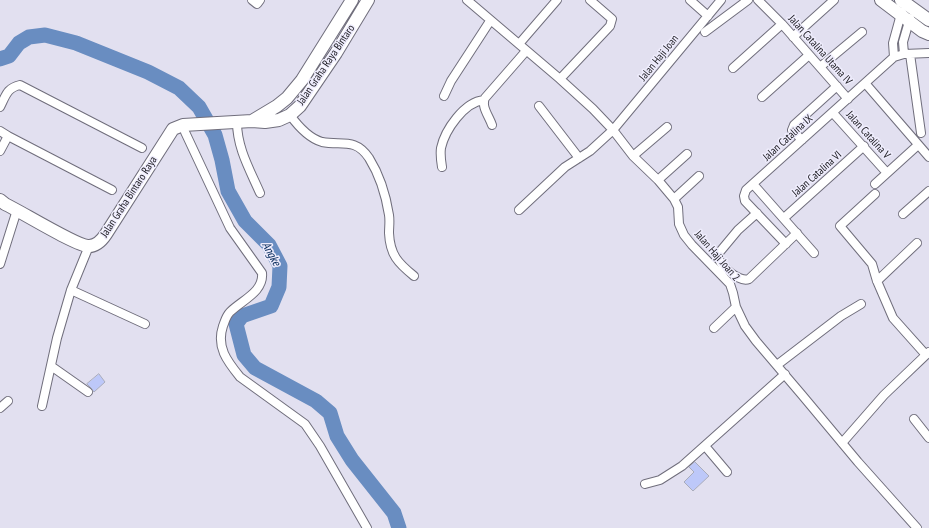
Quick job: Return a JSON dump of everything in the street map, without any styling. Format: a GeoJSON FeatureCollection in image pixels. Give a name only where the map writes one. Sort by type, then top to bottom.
{"type":"FeatureCollection","features":[{"type":"Feature","properties":{"kind":"main road","name":"Jalan Graha Raya Bintaro"},"geometry":{"type":"LineString","coordinates":[[252,120],[277,106],[287,98],[302,80],[352,0]]}},
{"type":"Feature","properties":{"kind":"main road","name":"Jalan Graha Raya Bintaro"},"geometry":{"type":"LineString","coordinates":[[232,122],[252,120],[265,122],[279,120],[290,115],[300,106],[328,66],[368,0]]}},
{"type":"Feature","properties":{"kind":"main road"},"geometry":{"type":"LineString","coordinates":[[881,0],[929,20]]}},
{"type":"Feature","properties":{"kind":"main road"},"geometry":{"type":"LineString","coordinates":[[906,10],[922,31],[929,34]]}},
{"type":"Feature","properties":{"kind":"main road"},"geometry":{"type":"LineString","coordinates":[[189,125],[232,122]]}},
{"type":"Feature","properties":{"kind":"main road","name":"Jalan Graha Bintaro Raya"},"geometry":{"type":"LineString","coordinates":[[2,203],[18,210],[74,241],[89,246],[99,243],[173,129],[189,125]]}},
{"type":"Feature","properties":{"kind":"street"},"geometry":{"type":"LineString","coordinates":[[252,0],[257,4],[260,0]]}},
{"type":"Feature","properties":{"kind":"street","name":"Jalan Haji Joan 2"},"geometry":{"type":"LineString","coordinates":[[467,0],[593,109],[613,130],[633,156],[658,180],[674,199],[678,207],[679,224],[684,235],[730,284],[736,307],[745,326],[858,462],[917,528]]}},
{"type":"Feature","properties":{"kind":"street"},"geometry":{"type":"LineString","coordinates":[[518,44],[557,0]]}},
{"type":"Feature","properties":{"kind":"street"},"geometry":{"type":"LineString","coordinates":[[560,79],[610,26],[612,22],[612,19],[590,0]]}},
{"type":"Feature","properties":{"kind":"street"},"geometry":{"type":"LineString","coordinates":[[690,0],[708,16]]}},
{"type":"Feature","properties":{"kind":"street","name":"Jalan Haji Joan"},"geometry":{"type":"LineString","coordinates":[[519,210],[565,167],[590,150],[613,130],[721,0]]}},
{"type":"Feature","properties":{"kind":"street"},"geometry":{"type":"LineString","coordinates":[[705,32],[748,0]]}},
{"type":"Feature","properties":{"kind":"street","name":"Jalan Catalina Utama IV"},"geometry":{"type":"LineString","coordinates":[[758,0],[782,24],[848,99]]}},
{"type":"Feature","properties":{"kind":"street"},"geometry":{"type":"LineString","coordinates":[[793,37],[834,0]]}},
{"type":"Feature","properties":{"kind":"street"},"geometry":{"type":"LineString","coordinates":[[906,10],[903,42],[925,132],[910,135]]}},
{"type":"Feature","properties":{"kind":"street"},"geometry":{"type":"LineString","coordinates":[[906,10],[893,43],[894,57],[907,54],[929,53]]}},
{"type":"Feature","properties":{"kind":"street"},"geometry":{"type":"LineString","coordinates":[[444,96],[451,81],[490,21]]}},
{"type":"Feature","properties":{"kind":"street"},"geometry":{"type":"LineString","coordinates":[[733,68],[782,24]]}},
{"type":"Feature","properties":{"kind":"street"},"geometry":{"type":"LineString","coordinates":[[820,67],[862,32]]}},
{"type":"Feature","properties":{"kind":"street"},"geometry":{"type":"LineString","coordinates":[[492,125],[483,106],[484,100],[526,51]]}},
{"type":"Feature","properties":{"kind":"street"},"geometry":{"type":"LineString","coordinates":[[762,97],[809,55]]}},
{"type":"Feature","properties":{"kind":"street","name":"Jalan Catalina IX"},"geometry":{"type":"LineString","coordinates":[[757,213],[745,201],[744,196],[746,190],[894,57]]}},
{"type":"Feature","properties":{"kind":"street"},"geometry":{"type":"LineString","coordinates":[[865,83],[929,157]]}},
{"type":"Feature","properties":{"kind":"street"},"geometry":{"type":"LineString","coordinates":[[0,107],[13,86],[20,85],[142,148]]}},
{"type":"Feature","properties":{"kind":"street"},"geometry":{"type":"LineString","coordinates":[[802,140],[792,130],[794,125],[837,86]]}},
{"type":"Feature","properties":{"kind":"street"},"geometry":{"type":"LineString","coordinates":[[442,167],[440,157],[443,143],[454,122],[467,107],[478,101],[484,100]]}},
{"type":"Feature","properties":{"kind":"street"},"geometry":{"type":"LineString","coordinates":[[539,106],[579,158]]}},
{"type":"Feature","properties":{"kind":"street","name":"Jalan Catalina V"},"geometry":{"type":"LineString","coordinates":[[833,112],[887,172]]}},
{"type":"Feature","properties":{"kind":"street"},"geometry":{"type":"LineString","coordinates":[[290,115],[303,131],[316,140],[323,142],[344,142],[352,144],[360,148],[368,156],[374,167],[382,189],[389,215],[391,248],[394,256],[399,264],[414,276]]}},
{"type":"Feature","properties":{"kind":"street"},"geometry":{"type":"LineString","coordinates":[[232,122],[237,132],[241,151],[260,193]]}},
{"type":"Feature","properties":{"kind":"street"},"geometry":{"type":"LineString","coordinates":[[189,125],[217,203],[230,228],[262,273],[263,280],[259,286],[244,302],[230,312],[226,319],[221,333],[222,349],[231,367],[240,377],[304,424],[320,446],[366,528]]}},
{"type":"Feature","properties":{"kind":"street"},"geometry":{"type":"LineString","coordinates":[[633,156],[667,127]]}},
{"type":"Feature","properties":{"kind":"street"},"geometry":{"type":"LineString","coordinates":[[0,131],[112,190]]}},
{"type":"Feature","properties":{"kind":"street"},"geometry":{"type":"LineString","coordinates":[[0,151],[8,136]]}},
{"type":"Feature","properties":{"kind":"street"},"geometry":{"type":"LineString","coordinates":[[875,184],[918,145]]}},
{"type":"Feature","properties":{"kind":"street","name":"Jalan Catalina VI"},"geometry":{"type":"LineString","coordinates":[[784,218],[864,146]]}},
{"type":"Feature","properties":{"kind":"street"},"geometry":{"type":"LineString","coordinates":[[658,180],[686,154]]}},
{"type":"Feature","properties":{"kind":"street"},"geometry":{"type":"LineString","coordinates":[[674,199],[699,176]]}},
{"type":"Feature","properties":{"kind":"street"},"geometry":{"type":"LineString","coordinates":[[753,184],[814,253]]}},
{"type":"Feature","properties":{"kind":"street"},"geometry":{"type":"LineString","coordinates":[[903,214],[929,191]]}},
{"type":"Feature","properties":{"kind":"street"},"geometry":{"type":"LineString","coordinates":[[842,442],[884,395],[927,354],[893,318],[872,264],[840,226],[875,194]]}},
{"type":"Feature","properties":{"kind":"street"},"geometry":{"type":"LineString","coordinates":[[0,264],[18,210]]}},
{"type":"Feature","properties":{"kind":"street"},"geometry":{"type":"LineString","coordinates":[[786,244],[757,213],[738,230],[719,251],[718,259],[726,269],[738,278],[746,280],[786,244],[797,233]]}},
{"type":"Feature","properties":{"kind":"street"},"geometry":{"type":"LineString","coordinates":[[877,280],[917,243]]}},
{"type":"Feature","properties":{"kind":"street"},"geometry":{"type":"LineString","coordinates":[[42,406],[57,338],[71,290],[89,246]]}},
{"type":"Feature","properties":{"kind":"street"},"geometry":{"type":"LineString","coordinates":[[71,290],[145,324]]}},
{"type":"Feature","properties":{"kind":"street"},"geometry":{"type":"LineString","coordinates":[[777,365],[841,316],[861,304]]}},
{"type":"Feature","properties":{"kind":"street"},"geometry":{"type":"LineString","coordinates":[[714,328],[736,307]]}},
{"type":"Feature","properties":{"kind":"street"},"geometry":{"type":"LineString","coordinates":[[51,366],[88,392]]}},
{"type":"Feature","properties":{"kind":"street"},"geometry":{"type":"LineString","coordinates":[[645,484],[660,480],[671,474],[705,446],[785,374]]}},
{"type":"Feature","properties":{"kind":"street"},"geometry":{"type":"LineString","coordinates":[[0,408],[8,401]]}},
{"type":"Feature","properties":{"kind":"street"},"geometry":{"type":"LineString","coordinates":[[914,419],[929,438]]}},
{"type":"Feature","properties":{"kind":"street"},"geometry":{"type":"LineString","coordinates":[[705,446],[727,472]]}},
{"type":"Feature","properties":{"kind":"building"},"geometry":{"type":"Polygon","coordinates":[[[99,374],[105,382],[94,392],[87,384],[99,374]]]}},
{"type":"Feature","properties":{"kind":"building"},"geometry":{"type":"Polygon","coordinates":[[[695,462],[709,476],[693,491],[684,482],[694,472],[689,467],[695,462]]]}},
{"type":"Feature","properties":{"kind":"waterway","name":"Angke"},"geometry":{"type":"LineString","coordinates":[[0,59],[9,56],[19,43],[29,37],[45,35],[76,43],[148,72],[179,88],[199,107],[215,135],[228,191],[245,221],[269,245],[280,266],[279,287],[271,306],[242,316],[236,324],[244,355],[255,368],[316,401],[330,413],[337,436],[352,460],[394,513],[399,528]]}}]}
